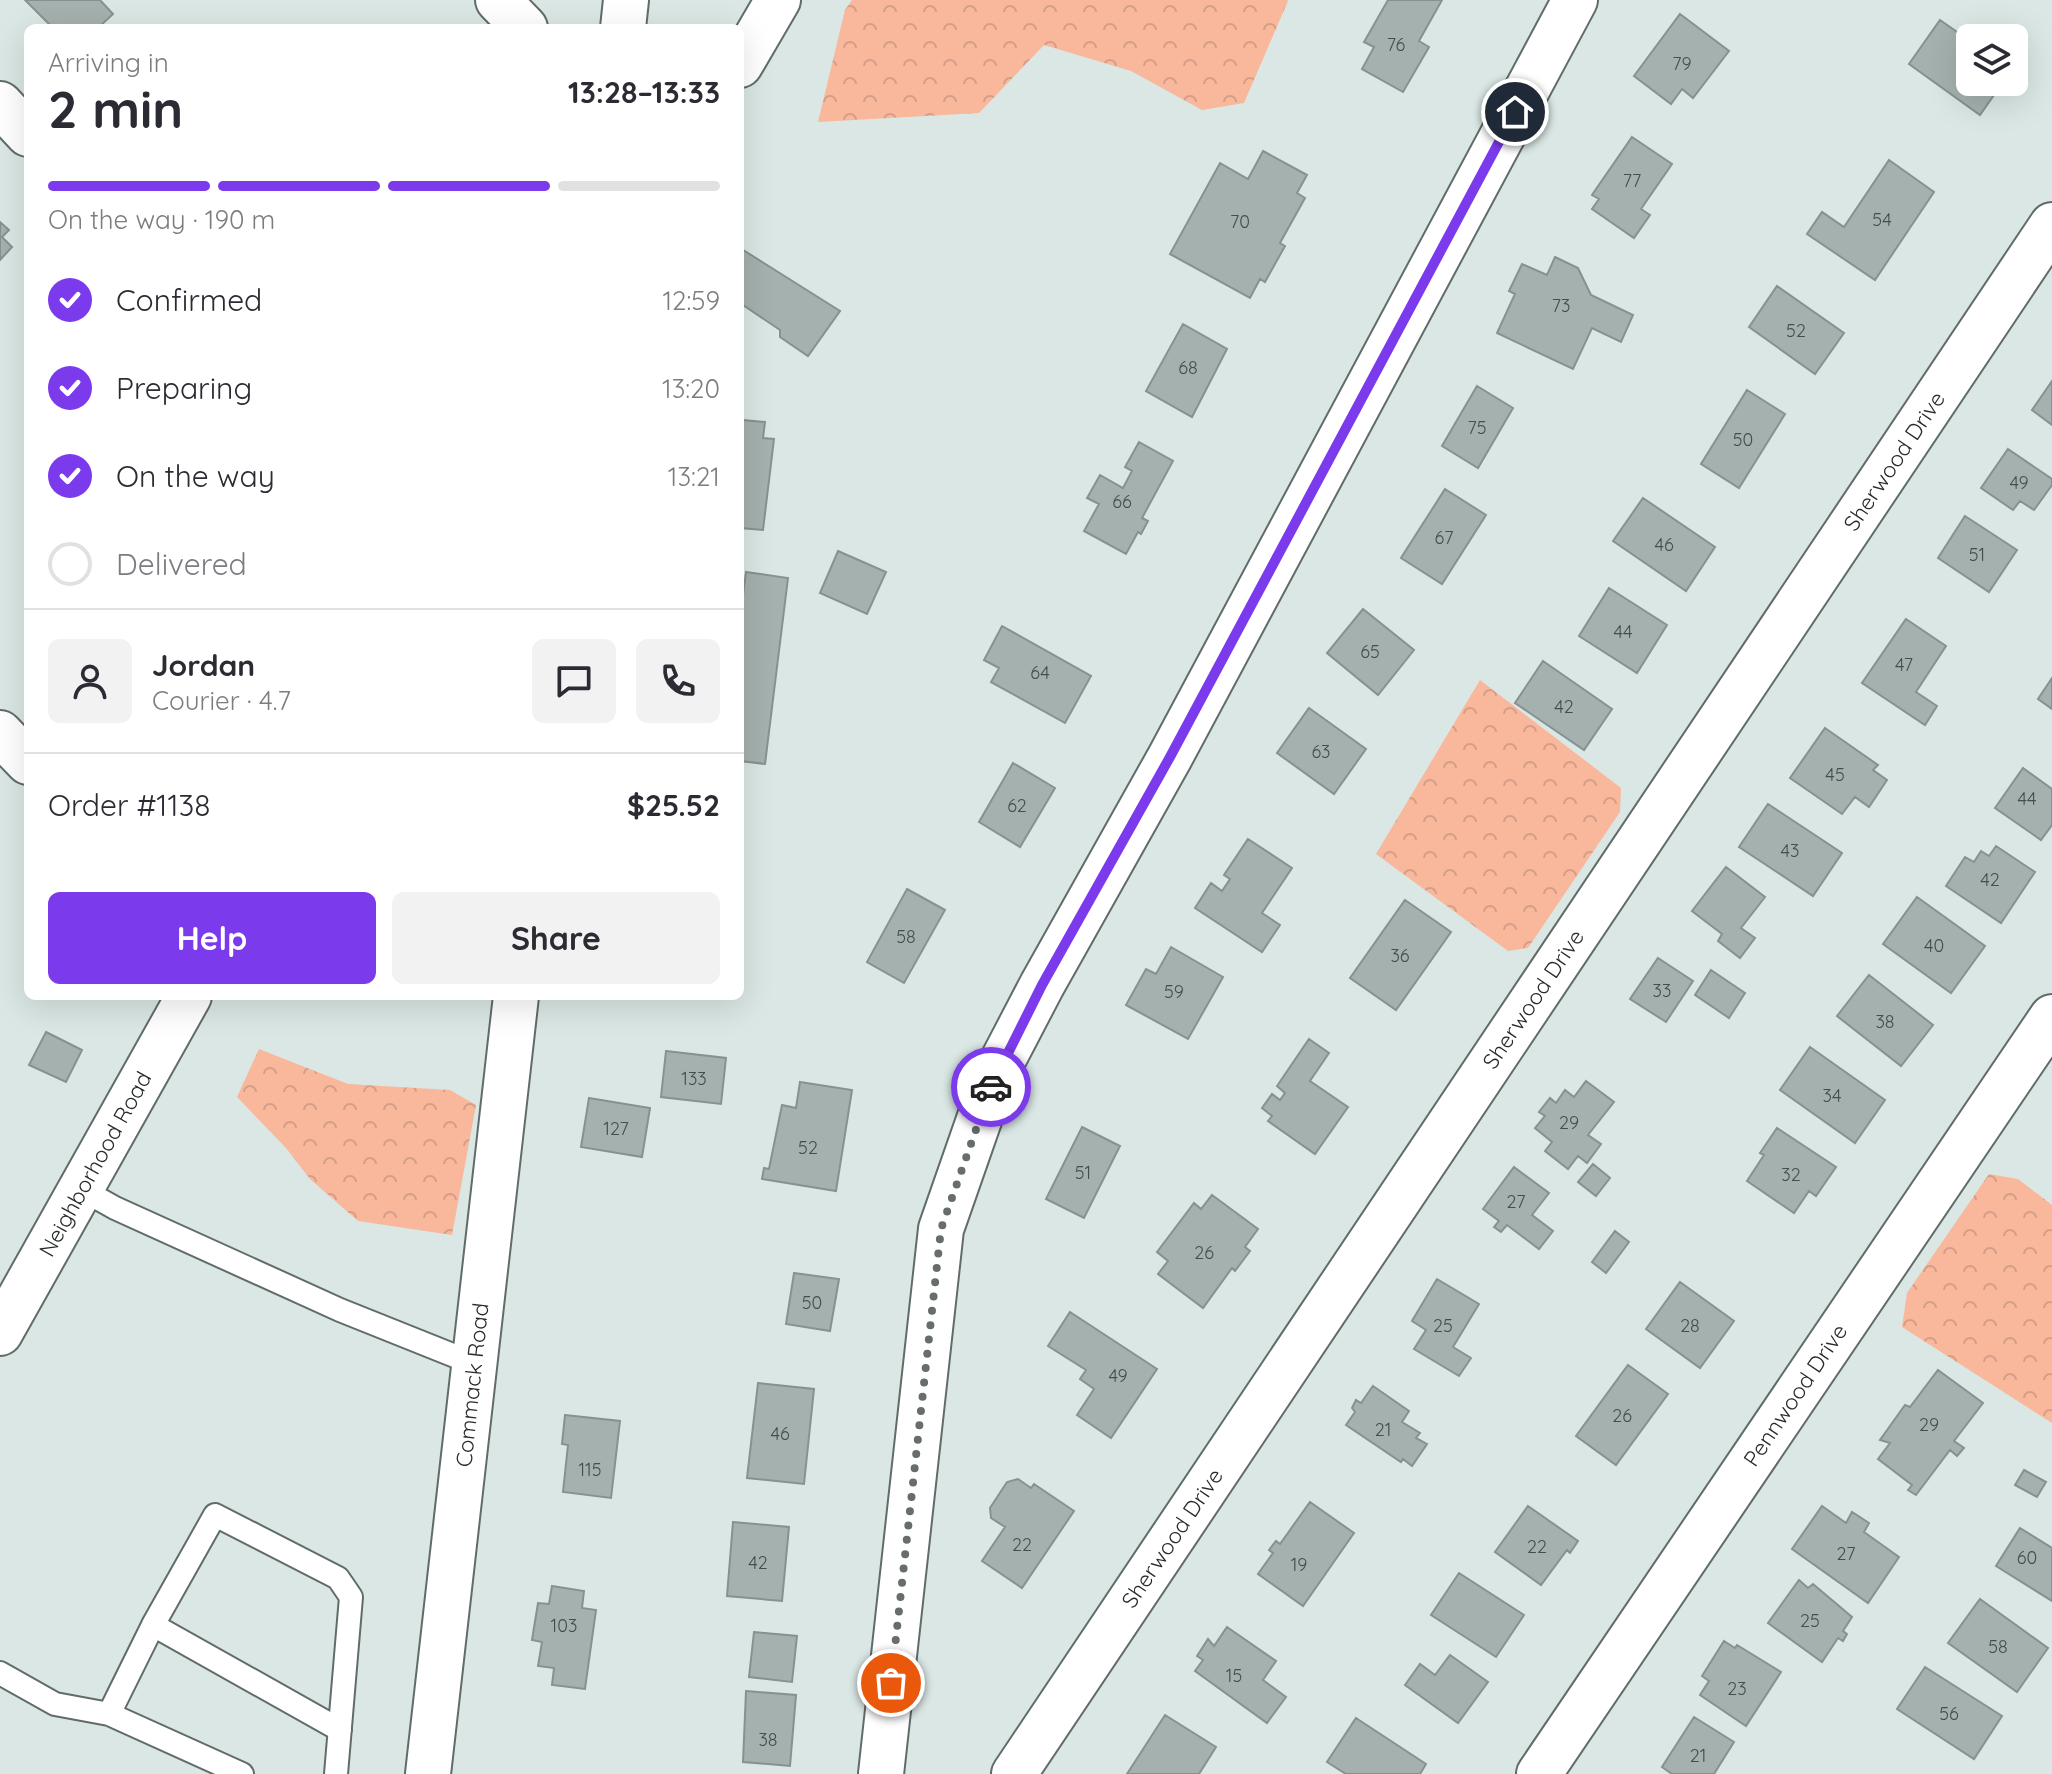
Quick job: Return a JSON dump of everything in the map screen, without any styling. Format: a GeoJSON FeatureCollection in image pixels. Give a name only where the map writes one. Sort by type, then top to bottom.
{"type":"FeatureCollection","features":[{"type":"Feature","properties":{"kind":"street"},"geometry":{"type":"LineString","coordinates":[[498,0],[521,24]]}},
{"type":"Feature","properties":{"kind":"street"},"geometry":{"type":"LineString","coordinates":[[623,24],[626,0]]}},
{"type":"Feature","properties":{"kind":"street"},"geometry":{"type":"LineString","coordinates":[[744,58],[778,0]]}},
{"type":"Feature","properties":{"kind":"street"},"geometry":{"type":"LineString","coordinates":[[881,1774],[941,1229],[994,1077],[1170,757],[1575,0]]}},
{"type":"Feature","properties":{"kind":"street"},"geometry":{"type":"LineString","coordinates":[[0,104],[24,130]]}},
{"type":"Feature","properties":{"kind":"street","name":"Sherwood Drive"},"geometry":{"type":"LineString","coordinates":[[1014,1774],[2052,225]]}},
{"type":"Feature","properties":{"kind":"street"},"geometry":{"type":"LineString","coordinates":[[0,733],[24,758]]}},
{"type":"Feature","properties":{"kind":"street","name":"Neighborhood Road"},"geometry":{"type":"LineString","coordinates":[[0,1333],[187,1000]]}},
{"type":"Feature","properties":{"kind":"street","name":"Commack Road"},"geometry":{"type":"LineString","coordinates":[[428,1774],[516,1000]]}},
{"type":"Feature","properties":{"kind":"street","name":"Pennwood Drive"},"geometry":{"type":"LineString","coordinates":[[1539,1774],[2052,1017]]}},
{"type":"Feature","properties":{"kind":"lane"},"geometry":{"type":"LineString","coordinates":[[81,1189],[115,1208],[340,1310],[475,1364]]}},
{"type":"Feature","properties":{"kind":"lane"},"geometry":{"type":"LineString","coordinates":[[109,1714],[153,1625],[215,1515],[338,1578],[351,1597],[336,1774]]}},
{"type":"Feature","properties":{"kind":"lane"},"geometry":{"type":"LineString","coordinates":[[153,1625],[340,1730]]}},
{"type":"Feature","properties":{"kind":"lane"},"geometry":{"type":"LineString","coordinates":[[0,1673],[55,1704],[109,1714],[242,1774]]}},
{"type":"Feature","properties":{"kind":"green space"},"geometry":{"type":"Polygon","coordinates":[[[852,0],[1288,1],[1244,103],[1202,110],[1131,71],[1044,45],[979,113],[818,122],[845,10],[852,0]]]}},
{"type":"Feature","properties":{"kind":"green space"},"geometry":{"type":"Polygon","coordinates":[[[1480,680],[1621,788],[1620,812],[1528,948],[1508,951],[1376,854],[1480,680]]]}},
{"type":"Feature","properties":{"kind":"green space"},"geometry":{"type":"Polygon","coordinates":[[[259,1049],[348,1084],[450,1090],[476,1105],[452,1235],[358,1221],[310,1179],[286,1148],[237,1097],[259,1049]]]}},
{"type":"Feature","properties":{"kind":"green space"},"geometry":{"type":"Polygon","coordinates":[[[1989,1174],[2018,1179],[2052,1205],[2052,1423],[1902,1327],[1907,1293],[1989,1174]]]}},
{"type":"Feature","properties":{"kind":"building"},"geometry":{"type":"Polygon","coordinates":[[[25,0],[100,0],[113,14],[102,24],[49,24],[25,0]]]}},
{"type":"Feature","properties":{"kind":"building"},"geometry":{"type":"Polygon","coordinates":[[[1388,0],[1442,0],[1419,41],[1429,47],[1403,92],[1362,69],[1374,47],[1364,42],[1388,0]]]}},
{"type":"Feature","properties":{"kind":"building"},"geometry":{"type":"Polygon","coordinates":[[[1680,14],[1729,51],[1693,98],[1682,89],[1671,104],[1634,76],[1680,14]]]}},
{"type":"Feature","properties":{"kind":"building"},"geometry":{"type":"Polygon","coordinates":[[[1940,20],[1956,31],[1956,96],[1993,96],[1980,115],[1909,64],[1940,20]]]}},
{"type":"Feature","properties":{"kind":"building"},"geometry":{"type":"Polygon","coordinates":[[[1632,137],[1672,164],[1641,209],[1650,215],[1634,238],[1592,209],[1599,199],[1592,195],[1632,137]]]}},
{"type":"Feature","properties":{"kind":"building"},"geometry":{"type":"Polygon","coordinates":[[[1263,151],[1307,175],[1297,193],[1305,198],[1280,243],[1285,246],[1265,282],[1260,279],[1250,298],[1170,254],[1220,163],[1248,179],[1263,151]]]}},
{"type":"Feature","properties":{"kind":"building"},"geometry":{"type":"Polygon","coordinates":[[[1889,160],[1934,192],[1875,280],[1807,234],[1822,212],[1844,227],[1889,160]]]}},
{"type":"Feature","properties":{"kind":"building"},"geometry":{"type":"Polygon","coordinates":[[[0,222],[9,230],[2,237],[12,247],[0,260],[0,222]]]}},
{"type":"Feature","properties":{"kind":"building"},"geometry":{"type":"Polygon","coordinates":[[[744,251],[840,311],[808,356],[780,337],[780,330],[744,306],[744,251]]]}},
{"type":"Feature","properties":{"kind":"building"},"geometry":{"type":"Polygon","coordinates":[[[1555,257],[1578,268],[1591,295],[1633,315],[1621,342],[1592,328],[1573,369],[1497,333],[1515,294],[1509,291],[1522,264],[1547,275],[1555,257]]]}},
{"type":"Feature","properties":{"kind":"building"},"geometry":{"type":"Polygon","coordinates":[[[1777,286],[1844,333],[1815,374],[1749,327],[1777,286]]]}},
{"type":"Feature","properties":{"kind":"building"},"geometry":{"type":"Polygon","coordinates":[[[1183,324],[1227,349],[1192,417],[1146,391],[1183,324]]]}},
{"type":"Feature","properties":{"kind":"building"},"geometry":{"type":"Polygon","coordinates":[[[2052,381],[2052,425],[2032,410],[2052,381]]]}},
{"type":"Feature","properties":{"kind":"building"},"geometry":{"type":"Polygon","coordinates":[[[1477,386],[1513,408],[1478,468],[1442,446],[1477,386]]]}},
{"type":"Feature","properties":{"kind":"building"},"geometry":{"type":"Polygon","coordinates":[[[1747,390],[1785,414],[1739,488],[1701,464],[1747,390]]]}},
{"type":"Feature","properties":{"kind":"building"},"geometry":{"type":"Polygon","coordinates":[[[744,420],[765,422],[763,438],[774,439],[763,530],[744,528],[744,420]]]}},
{"type":"Feature","properties":{"kind":"building"},"geometry":{"type":"Polygon","coordinates":[[[1139,442],[1173,461],[1142,518],[1148,521],[1126,554],[1084,531],[1099,504],[1087,498],[1100,475],[1123,488],[1132,471],[1125,467],[1139,442]]]}},
{"type":"Feature","properties":{"kind":"building"},"geometry":{"type":"Polygon","coordinates":[[[2008,449],[2052,479],[2052,485],[2034,510],[2020,501],[2013,510],[1981,488],[2008,449]]]}},
{"type":"Feature","properties":{"kind":"building"},"geometry":{"type":"Polygon","coordinates":[[[1445,489],[1486,515],[1442,584],[1401,558],[1445,489]]]}},
{"type":"Feature","properties":{"kind":"building"},"geometry":{"type":"Polygon","coordinates":[[[1643,498],[1715,547],[1686,591],[1613,541],[1643,498]]]}},
{"type":"Feature","properties":{"kind":"building"},"geometry":{"type":"Polygon","coordinates":[[[1965,516],[2017,550],[1989,592],[1938,558],[1965,516]]]}},
{"type":"Feature","properties":{"kind":"building"},"geometry":{"type":"Polygon","coordinates":[[[838,551],[886,572],[867,614],[820,593],[838,551]]]}},
{"type":"Feature","properties":{"kind":"building"},"geometry":{"type":"Polygon","coordinates":[[[746,572],[788,578],[765,764],[744,761],[746,572]]]}},
{"type":"Feature","properties":{"kind":"building"},"geometry":{"type":"Polygon","coordinates":[[[1609,588],[1667,625],[1637,673],[1579,636],[1609,588]]]}},
{"type":"Feature","properties":{"kind":"building"},"geometry":{"type":"Polygon","coordinates":[[[1363,609],[1414,650],[1378,695],[1327,653],[1363,609]]]}},
{"type":"Feature","properties":{"kind":"building"},"geometry":{"type":"Polygon","coordinates":[[[1906,619],[1946,646],[1916,692],[1937,706],[1925,725],[1862,683],[1906,619]]]}},
{"type":"Feature","properties":{"kind":"building"},"geometry":{"type":"Polygon","coordinates":[[[1002,626],[1091,676],[1065,723],[991,682],[999,668],[984,660],[1002,626]]]}},
{"type":"Feature","properties":{"kind":"building"},"geometry":{"type":"Polygon","coordinates":[[[1543,661],[1612,709],[1584,750],[1515,703],[1543,661]]]}},
{"type":"Feature","properties":{"kind":"building"},"geometry":{"type":"Polygon","coordinates":[[[2052,678],[2052,709],[2038,699],[2052,678]]]}},
{"type":"Feature","properties":{"kind":"building"},"geometry":{"type":"Polygon","coordinates":[[[1309,708],[1366,749],[1334,794],[1277,753],[1309,708]]]}},
{"type":"Feature","properties":{"kind":"building"},"geometry":{"type":"Polygon","coordinates":[[[1825,728],[1878,765],[1873,770],[1887,780],[1869,807],[1855,797],[1842,814],[1790,778],[1825,728]]]}},
{"type":"Feature","properties":{"kind":"building"},"geometry":{"type":"Polygon","coordinates":[[[1013,763],[1055,788],[1020,847],[979,822],[1013,763]]]}},
{"type":"Feature","properties":{"kind":"building"},"geometry":{"type":"Polygon","coordinates":[[[2023,768],[2052,789],[2052,825],[2041,840],[1995,808],[2023,768]]]}},
{"type":"Feature","properties":{"kind":"building"},"geometry":{"type":"Polygon","coordinates":[[[1768,804],[1842,853],[1813,896],[1739,847],[1768,804]]]}},
{"type":"Feature","properties":{"kind":"building"},"geometry":{"type":"Polygon","coordinates":[[[1248,839],[1292,868],[1262,913],[1280,925],[1262,952],[1195,908],[1211,883],[1222,891],[1230,879],[1224,875],[1248,839]]]}},
{"type":"Feature","properties":{"kind":"building"},"geometry":{"type":"Polygon","coordinates":[[[1996,846],[2035,872],[2001,923],[1946,886],[1965,857],[1974,862],[1981,851],[1989,856],[1996,846]]]}},
{"type":"Feature","properties":{"kind":"building"},"geometry":{"type":"Polygon","coordinates":[[[1726,867],[1765,897],[1741,928],[1755,938],[1740,958],[1718,941],[1722,934],[1692,911],[1726,867]]]}},
{"type":"Feature","properties":{"kind":"building"},"geometry":{"type":"Polygon","coordinates":[[[907,889],[945,910],[904,983],[867,962],[907,889]]]}},
{"type":"Feature","properties":{"kind":"building"},"geometry":{"type":"Polygon","coordinates":[[[1917,897],[1985,946],[1951,993],[1883,944],[1917,897]]]}},
{"type":"Feature","properties":{"kind":"building"},"geometry":{"type":"Polygon","coordinates":[[[1405,900],[1451,932],[1396,1010],[1350,978],[1405,900]]]}},
{"type":"Feature","properties":{"kind":"building"},"geometry":{"type":"Polygon","coordinates":[[[1171,947],[1223,977],[1188,1039],[1126,1005],[1146,969],[1156,974],[1171,947]]]}},
{"type":"Feature","properties":{"kind":"building"},"geometry":{"type":"Polygon","coordinates":[[[1658,958],[1693,981],[1666,1022],[1630,999],[1658,958]]]}},
{"type":"Feature","properties":{"kind":"building"},"geometry":{"type":"Polygon","coordinates":[[[1711,970],[1745,993],[1729,1018],[1695,995],[1711,970]]]}},
{"type":"Feature","properties":{"kind":"building"},"geometry":{"type":"Polygon","coordinates":[[[1869,975],[1933,1025],[1901,1066],[1837,1016],[1869,975]]]}},
{"type":"Feature","properties":{"kind":"building"},"geometry":{"type":"Polygon","coordinates":[[[46,1032],[82,1050],[66,1082],[29,1065],[46,1032]]]}},
{"type":"Feature","properties":{"kind":"building"},"geometry":{"type":"Polygon","coordinates":[[[1309,1039],[1329,1053],[1310,1081],[1348,1107],[1315,1154],[1268,1121],[1272,1116],[1262,1108],[1272,1094],[1280,1100],[1285,1093],[1277,1086],[1309,1039]]]}},
{"type":"Feature","properties":{"kind":"building"},"geometry":{"type":"Polygon","coordinates":[[[1810,1047],[1885,1100],[1855,1143],[1780,1090],[1810,1047]]]}},
{"type":"Feature","properties":{"kind":"building"},"geometry":{"type":"Polygon","coordinates":[[[666,1051],[726,1058],[721,1104],[661,1097],[666,1051]]]}},
{"type":"Feature","properties":{"kind":"building"},"geometry":{"type":"Polygon","coordinates":[[[1586,1081],[1614,1102],[1588,1135],[1601,1144],[1587,1163],[1578,1156],[1568,1169],[1545,1151],[1552,1142],[1535,1128],[1545,1116],[1539,1112],[1550,1098],[1556,1103],[1565,1090],[1574,1097],[1586,1081]]]}},
{"type":"Feature","properties":{"kind":"building"},"geometry":{"type":"Polygon","coordinates":[[[800,1082],[852,1090],[836,1191],[762,1179],[764,1168],[769,1169],[782,1105],[796,1108],[800,1082]]]}},
{"type":"Feature","properties":{"kind":"building"},"geometry":{"type":"Polygon","coordinates":[[[589,1098],[650,1108],[642,1157],[581,1147],[589,1098]]]}},
{"type":"Feature","properties":{"kind":"building"},"geometry":{"type":"Polygon","coordinates":[[[1082,1127],[1120,1146],[1084,1218],[1046,1199],[1082,1127]]]}},
{"type":"Feature","properties":{"kind":"building"},"geometry":{"type":"Polygon","coordinates":[[[1777,1128],[1836,1167],[1816,1196],[1809,1191],[1794,1213],[1747,1181],[1764,1155],[1760,1153],[1777,1128]]]}},
{"type":"Feature","properties":{"kind":"building"},"geometry":{"type":"Polygon","coordinates":[[[1593,1164],[1610,1178],[1596,1196],[1578,1182],[1593,1164]]]}},
{"type":"Feature","properties":{"kind":"building"},"geometry":{"type":"Polygon","coordinates":[[[1514,1167],[1549,1193],[1532,1215],[1553,1231],[1539,1249],[1507,1225],[1501,1232],[1494,1227],[1499,1221],[1483,1209],[1514,1167]]]}},
{"type":"Feature","properties":{"kind":"building"},"geometry":{"type":"Polygon","coordinates":[[[1212,1195],[1258,1229],[1245,1247],[1250,1251],[1235,1271],[1232,1268],[1203,1308],[1158,1274],[1168,1261],[1157,1252],[1194,1203],[1201,1209],[1212,1195]]]}},
{"type":"Feature","properties":{"kind":"building"},"geometry":{"type":"Polygon","coordinates":[[[1615,1231],[1629,1242],[1606,1273],[1592,1262],[1615,1231]]]}},
{"type":"Feature","properties":{"kind":"building"},"geometry":{"type":"Polygon","coordinates":[[[794,1273],[839,1279],[830,1331],[786,1324],[794,1273]]]}},
{"type":"Feature","properties":{"kind":"building"},"geometry":{"type":"Polygon","coordinates":[[[1437,1279],[1479,1304],[1453,1347],[1471,1358],[1459,1376],[1414,1349],[1426,1330],[1412,1321],[1437,1279]]]}},
{"type":"Feature","properties":{"kind":"building"},"geometry":{"type":"Polygon","coordinates":[[[1680,1282],[1734,1321],[1700,1368],[1646,1329],[1680,1282]]]}},
{"type":"Feature","properties":{"kind":"building"},"geometry":{"type":"Polygon","coordinates":[[[1070,1312],[1157,1369],[1111,1438],[1077,1415],[1094,1389],[1080,1379],[1086,1370],[1048,1346],[1070,1312]]]}},
{"type":"Feature","properties":{"kind":"building"},"geometry":{"type":"Polygon","coordinates":[[[1628,1365],[1668,1394],[1616,1465],[1576,1436],[1628,1365]]]}},
{"type":"Feature","properties":{"kind":"building"},"geometry":{"type":"Polygon","coordinates":[[[1938,1370],[1983,1403],[1954,1441],[1964,1448],[1957,1456],[1950,1450],[1916,1495],[1908,1490],[1912,1485],[1878,1459],[1890,1443],[1880,1440],[1905,1405],[1910,1407],[1938,1370]]]}},
{"type":"Feature","properties":{"kind":"building"},"geometry":{"type":"Polygon","coordinates":[[[758,1383],[814,1389],[804,1484],[747,1478],[758,1383]]]}},
{"type":"Feature","properties":{"kind":"building"},"geometry":{"type":"Polygon","coordinates":[[[1373,1386],[1409,1411],[1402,1422],[1420,1433],[1416,1438],[1427,1444],[1412,1466],[1403,1459],[1401,1462],[1346,1425],[1355,1412],[1352,1408],[1356,1400],[1361,1403],[1373,1386]]]}},
{"type":"Feature","properties":{"kind":"building"},"geometry":{"type":"Polygon","coordinates":[[[565,1415],[620,1421],[611,1498],[563,1492],[568,1445],[562,1444],[565,1415]]]}},
{"type":"Feature","properties":{"kind":"building"},"geometry":{"type":"Polygon","coordinates":[[[2024,1470],[2046,1482],[2037,1497],[2015,1485],[2024,1470]]]}},
{"type":"Feature","properties":{"kind":"building"},"geometry":{"type":"Polygon","coordinates":[[[1018,1479],[1031,1488],[1034,1484],[1074,1511],[1022,1588],[982,1561],[1005,1527],[991,1518],[990,1508],[1007,1482],[1018,1479]]]}},
{"type":"Feature","properties":{"kind":"building"},"geometry":{"type":"Polygon","coordinates":[[[1310,1502],[1354,1533],[1303,1606],[1258,1574],[1273,1553],[1269,1550],[1276,1541],[1280,1544],[1310,1502]]]}},
{"type":"Feature","properties":{"kind":"building"},"geometry":{"type":"Polygon","coordinates":[[[1528,1506],[1578,1541],[1570,1553],[1567,1550],[1541,1585],[1495,1552],[1528,1506]]]}},
{"type":"Feature","properties":{"kind":"building"},"geometry":{"type":"Polygon","coordinates":[[[1822,1506],[1846,1523],[1852,1512],[1869,1523],[1864,1532],[1899,1557],[1868,1603],[1792,1549],[1822,1506]]]}},
{"type":"Feature","properties":{"kind":"building"},"geometry":{"type":"Polygon","coordinates":[[[733,1522],[789,1527],[782,1601],[727,1596],[733,1522]]]}},
{"type":"Feature","properties":{"kind":"building"},"geometry":{"type":"Polygon","coordinates":[[[2020,1528],[2052,1548],[2052,1601],[1996,1566],[2020,1528]]]}},
{"type":"Feature","properties":{"kind":"building"},"geometry":{"type":"Polygon","coordinates":[[[1459,1573],[1524,1615],[1496,1657],[1431,1615],[1459,1573]]]}},
{"type":"Feature","properties":{"kind":"building"},"geometry":{"type":"Polygon","coordinates":[[[1799,1580],[1808,1588],[1813,1584],[1852,1617],[1843,1631],[1847,1634],[1843,1641],[1838,1638],[1822,1662],[1768,1623],[1799,1580]]]}},
{"type":"Feature","properties":{"kind":"building"},"geometry":{"type":"Polygon","coordinates":[[[552,1586],[584,1591],[582,1608],[596,1610],[585,1689],[552,1685],[554,1668],[538,1666],[542,1642],[532,1640],[538,1603],[549,1604],[552,1586]]]}},
{"type":"Feature","properties":{"kind":"building"},"geometry":{"type":"Polygon","coordinates":[[[1980,1599],[2048,1648],[2017,1692],[1948,1643],[1980,1599]]]}},
{"type":"Feature","properties":{"kind":"building"},"geometry":{"type":"Polygon","coordinates":[[[1227,1627],[1276,1661],[1263,1680],[1286,1697],[1267,1723],[1195,1671],[1203,1660],[1197,1656],[1208,1639],[1214,1646],[1227,1627]]]}},
{"type":"Feature","properties":{"kind":"building"},"geometry":{"type":"Polygon","coordinates":[[[754,1632],[797,1636],[792,1682],[749,1677],[754,1632]]]}},
{"type":"Feature","properties":{"kind":"building"},"geometry":{"type":"Polygon","coordinates":[[[1724,1641],[1735,1648],[1737,1645],[1781,1672],[1746,1726],[1700,1695],[1709,1681],[1702,1676],[1724,1641]]]}},
{"type":"Feature","properties":{"kind":"building"},"geometry":{"type":"Polygon","coordinates":[[[1450,1655],[1488,1682],[1458,1723],[1405,1685],[1420,1664],[1435,1675],[1450,1655]]]}},
{"type":"Feature","properties":{"kind":"building"},"geometry":{"type":"Polygon","coordinates":[[[1925,1667],[2002,1716],[1974,1759],[1897,1709],[1925,1667]]]}},
{"type":"Feature","properties":{"kind":"building"},"geometry":{"type":"Polygon","coordinates":[[[746,1691],[796,1695],[790,1766],[743,1762],[746,1691]]]}},
{"type":"Feature","properties":{"kind":"building"},"geometry":{"type":"Polygon","coordinates":[[[1165,1715],[1216,1747],[1199,1774],[1127,1774],[1165,1715]]]}},
{"type":"Feature","properties":{"kind":"building"},"geometry":{"type":"Polygon","coordinates":[[[1694,1717],[1734,1742],[1714,1774],[1672,1774],[1662,1767],[1694,1717]]]}},
{"type":"Feature","properties":{"kind":"building"},"geometry":{"type":"Polygon","coordinates":[[[1356,1718],[1426,1764],[1420,1774],[1346,1774],[1327,1762],[1356,1718]]]}},
{"type":"Feature","properties":{"kind":"way so far"},"geometry":{"type":"LineString","coordinates":[[891,1683],[941,1229],[991,1087]]}},
{"type":"Feature","properties":{"kind":"route"},"geometry":{"type":"LineString","coordinates":[[991,1087],[1042,985],[1170,757],[1515,112]]}}]}
